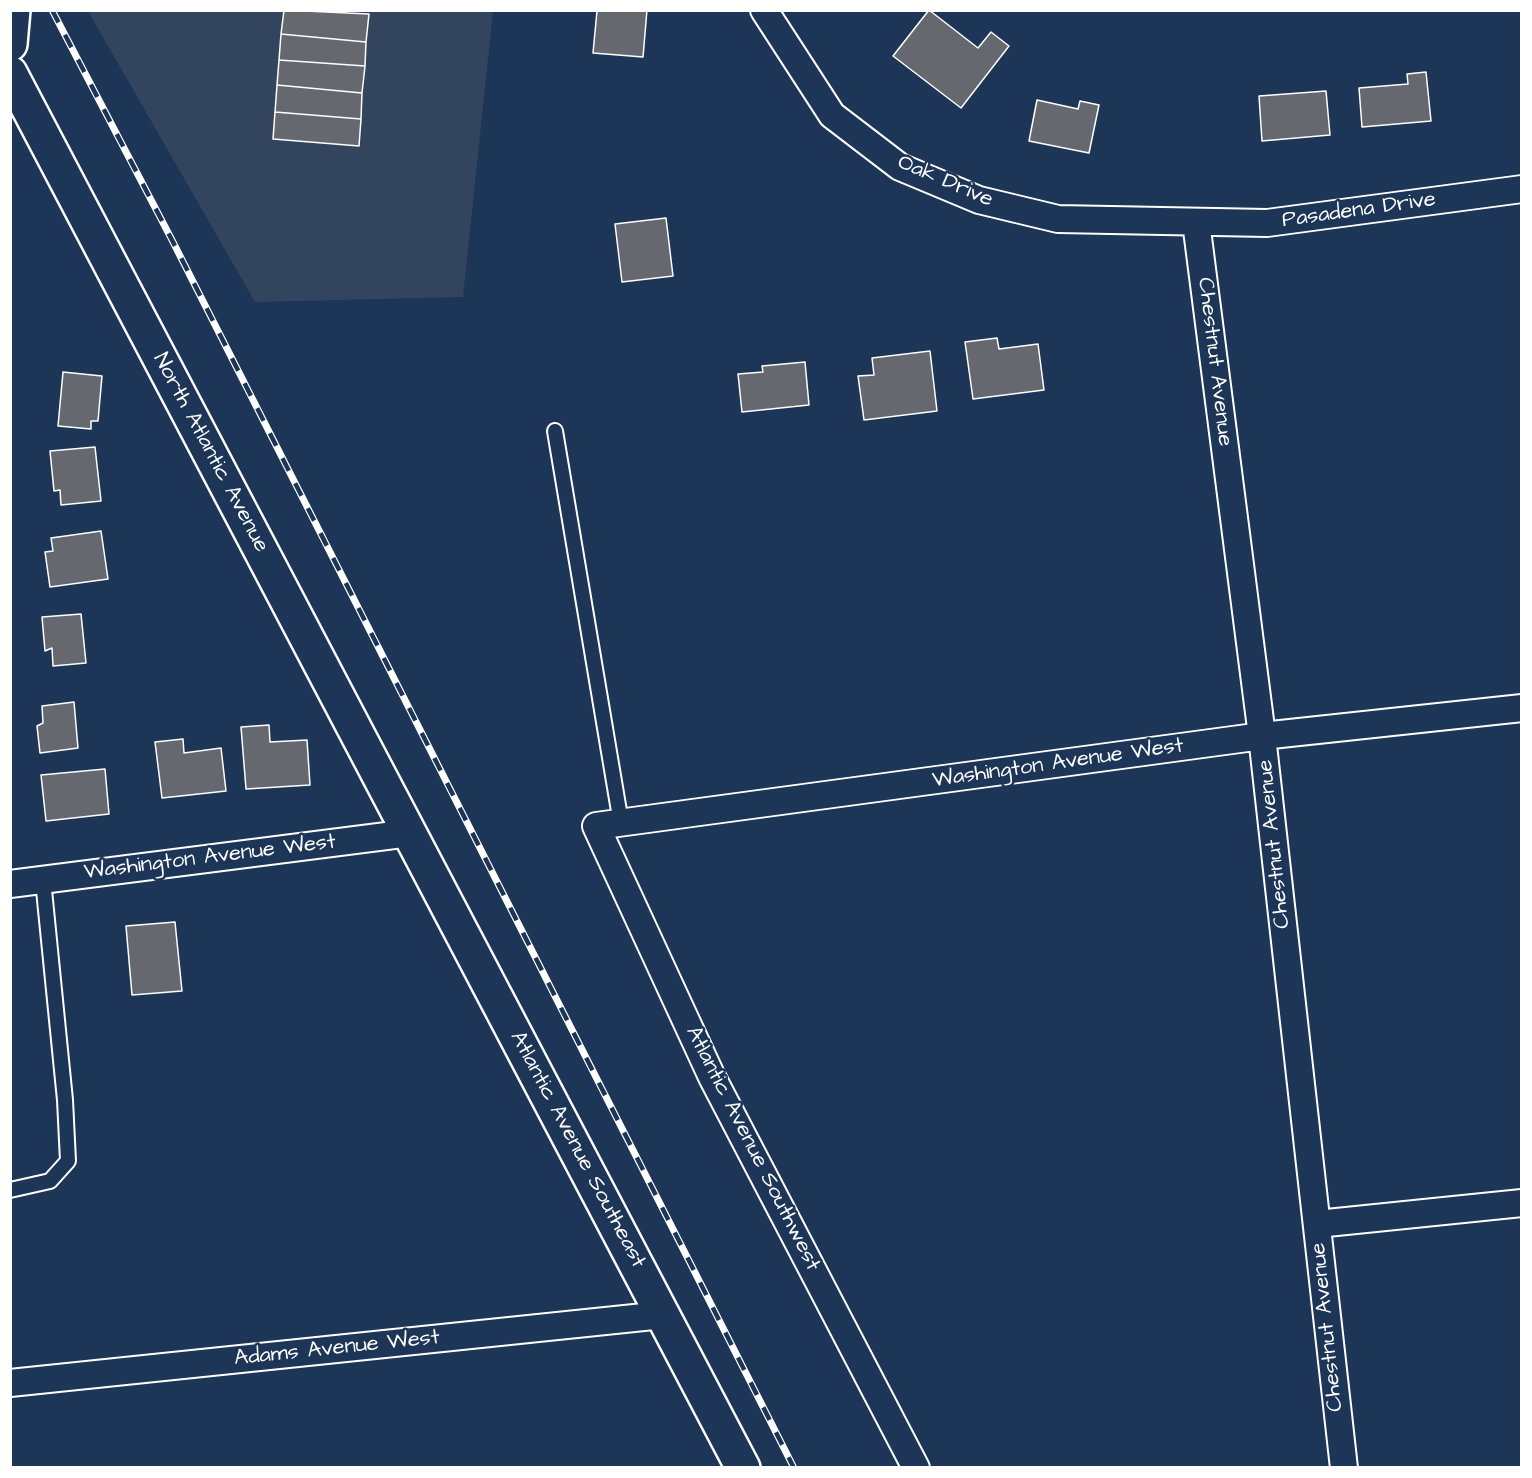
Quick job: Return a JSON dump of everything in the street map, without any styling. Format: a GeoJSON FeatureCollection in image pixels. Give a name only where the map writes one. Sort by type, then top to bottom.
{"type":"FeatureCollection","features":[{"type":"Feature","properties":{"kind":"street"},"geometry":{"type":"LineString","coordinates":[[10,44],[13,10]]}},
{"type":"Feature","properties":{"kind":"street","name":"Oak Drive"},"geometry":{"type":"LineString","coordinates":[[765,10],[832,115],[900,167],[980,200],[1058,219],[1196,222]]}},
{"type":"Feature","properties":{"kind":"street","name":"North Atlantic Avenue"},"geometry":{"type":"LineString","coordinates":[[10,73],[410,833]]}},
{"type":"Feature","properties":{"kind":"street","name":"Pasadena Drive"},"geometry":{"type":"LineString","coordinates":[[1196,222],[1267,223],[1521,189]]}},
{"type":"Feature","properties":{"kind":"street","name":"Chestnut Avenue"},"geometry":{"type":"LineString","coordinates":[[1196,222],[1263,736],[1344,1467]]}},
{"type":"Feature","properties":{"kind":"street","name":"Washington Avenue West"},"geometry":{"type":"LineString","coordinates":[[596,826],[1263,736],[1521,708]]}},
{"type":"Feature","properties":{"kind":"street","name":"Atlantic Avenue Southwest"},"geometry":{"type":"LineString","coordinates":[[596,826],[712,1077],[916,1467]]}},
{"type":"Feature","properties":{"kind":"street","name":"Washington Avenue West"},"geometry":{"type":"LineString","coordinates":[[10,884],[410,833]]}},
{"type":"Feature","properties":{"kind":"street","name":"Atlantic Avenue Southeast"},"geometry":{"type":"LineString","coordinates":[[410,833],[743,1467]]}},
{"type":"Feature","properties":{"kind":"street"},"geometry":{"type":"LineString","coordinates":[[1317,1224],[1521,1203]]}},
{"type":"Feature","properties":{"kind":"street","name":"Adams Avenue West"},"geometry":{"type":"LineString","coordinates":[[10,1383],[663,1316]]}},
{"type":"Feature","properties":{"kind":"lane"},"geometry":{"type":"LineString","coordinates":[[555,430],[621,823]]}},
{"type":"Feature","properties":{"kind":"lane"},"geometry":{"type":"LineString","coordinates":[[10,1190],[50,1181],[68,1161],[65,1100],[43,880]]}},
{"type":"Feature","properties":{"kind":"shaded area"},"geometry":{"type":"Polygon","coordinates":[[[88,11],[493,11],[463,297],[255,302],[88,11]]]}},
{"type":"Feature","properties":{"kind":"building"},"geometry":{"type":"Polygon","coordinates":[[[284,10],[369,14],[366,42],[281,34],[284,10]]]}},
{"type":"Feature","properties":{"kind":"building"},"geometry":{"type":"Polygon","coordinates":[[[647,10],[643,57],[593,53],[597,11],[647,10]]]}},
{"type":"Feature","properties":{"kind":"building"},"geometry":{"type":"Polygon","coordinates":[[[929,10],[978,48],[991,32],[1009,46],[961,108],[893,56],[929,10]]]}},
{"type":"Feature","properties":{"kind":"building"},"geometry":{"type":"Polygon","coordinates":[[[281,34],[366,42],[365,66],[279,60],[281,34]]]}},
{"type":"Feature","properties":{"kind":"building"},"geometry":{"type":"Polygon","coordinates":[[[279,60],[365,66],[362,93],[277,85],[279,60]]]}},
{"type":"Feature","properties":{"kind":"building"},"geometry":{"type":"Polygon","coordinates":[[[1426,72],[1431,121],[1362,127],[1359,88],[1408,84],[1407,74],[1426,72]]]}},
{"type":"Feature","properties":{"kind":"building"},"geometry":{"type":"Polygon","coordinates":[[[277,85],[362,93],[361,119],[275,112],[277,85]]]}},
{"type":"Feature","properties":{"kind":"building"},"geometry":{"type":"Polygon","coordinates":[[[1326,91],[1330,135],[1262,141],[1259,96],[1326,91]]]}},
{"type":"Feature","properties":{"kind":"building"},"geometry":{"type":"Polygon","coordinates":[[[1037,100],[1078,109],[1080,101],[1099,105],[1089,153],[1029,141],[1037,100]]]}},
{"type":"Feature","properties":{"kind":"building"},"geometry":{"type":"Polygon","coordinates":[[[275,112],[361,119],[359,146],[273,139],[275,112]]]}},
{"type":"Feature","properties":{"kind":"building"},"geometry":{"type":"Polygon","coordinates":[[[666,218],[673,276],[622,282],[615,224],[666,218]]]}},
{"type":"Feature","properties":{"kind":"building"},"geometry":{"type":"Polygon","coordinates":[[[997,338],[999,349],[1038,344],[1044,390],[973,399],[965,342],[997,338]]]}},
{"type":"Feature","properties":{"kind":"building"},"geometry":{"type":"Polygon","coordinates":[[[930,351],[937,411],[864,420],[858,376],[874,375],[872,358],[930,351]]]}},
{"type":"Feature","properties":{"kind":"building"},"geometry":{"type":"Polygon","coordinates":[[[805,362],[809,405],[742,412],[738,374],[763,372],[762,366],[805,362]]]}},
{"type":"Feature","properties":{"kind":"building"},"geometry":{"type":"Polygon","coordinates":[[[63,372],[102,376],[98,421],[91,421],[91,429],[58,426],[63,372]]]}},
{"type":"Feature","properties":{"kind":"building"},"geometry":{"type":"Polygon","coordinates":[[[95,447],[101,501],[61,505],[60,490],[54,491],[50,451],[95,447]]]}},
{"type":"Feature","properties":{"kind":"building"},"geometry":{"type":"Polygon","coordinates":[[[101,531],[108,579],[50,587],[45,552],[53,551],[51,538],[101,531]]]}},
{"type":"Feature","properties":{"kind":"building"},"geometry":{"type":"Polygon","coordinates":[[[81,614],[86,663],[53,666],[52,648],[45,651],[42,617],[81,614]]]}},
{"type":"Feature","properties":{"kind":"building"},"geometry":{"type":"Polygon","coordinates":[[[74,702],[78,748],[40,753],[37,726],[43,723],[42,706],[74,702]]]}},
{"type":"Feature","properties":{"kind":"building"},"geometry":{"type":"Polygon","coordinates":[[[269,725],[270,742],[307,740],[310,785],[246,789],[241,727],[269,725]]]}},
{"type":"Feature","properties":{"kind":"building"},"geometry":{"type":"Polygon","coordinates":[[[183,739],[184,753],[221,748],[226,791],[162,798],[155,742],[183,739]]]}},
{"type":"Feature","properties":{"kind":"building"},"geometry":{"type":"Polygon","coordinates":[[[105,769],[109,814],[46,821],[41,775],[105,769]]]}},
{"type":"Feature","properties":{"kind":"building"},"geometry":{"type":"Polygon","coordinates":[[[175,922],[182,991],[132,995],[126,926],[175,922]]]}},
{"type":"Feature","properties":{"kind":"railway"},"geometry":{"type":"LineString","coordinates":[[52,10],[172,240],[794,1468]]}}]}
